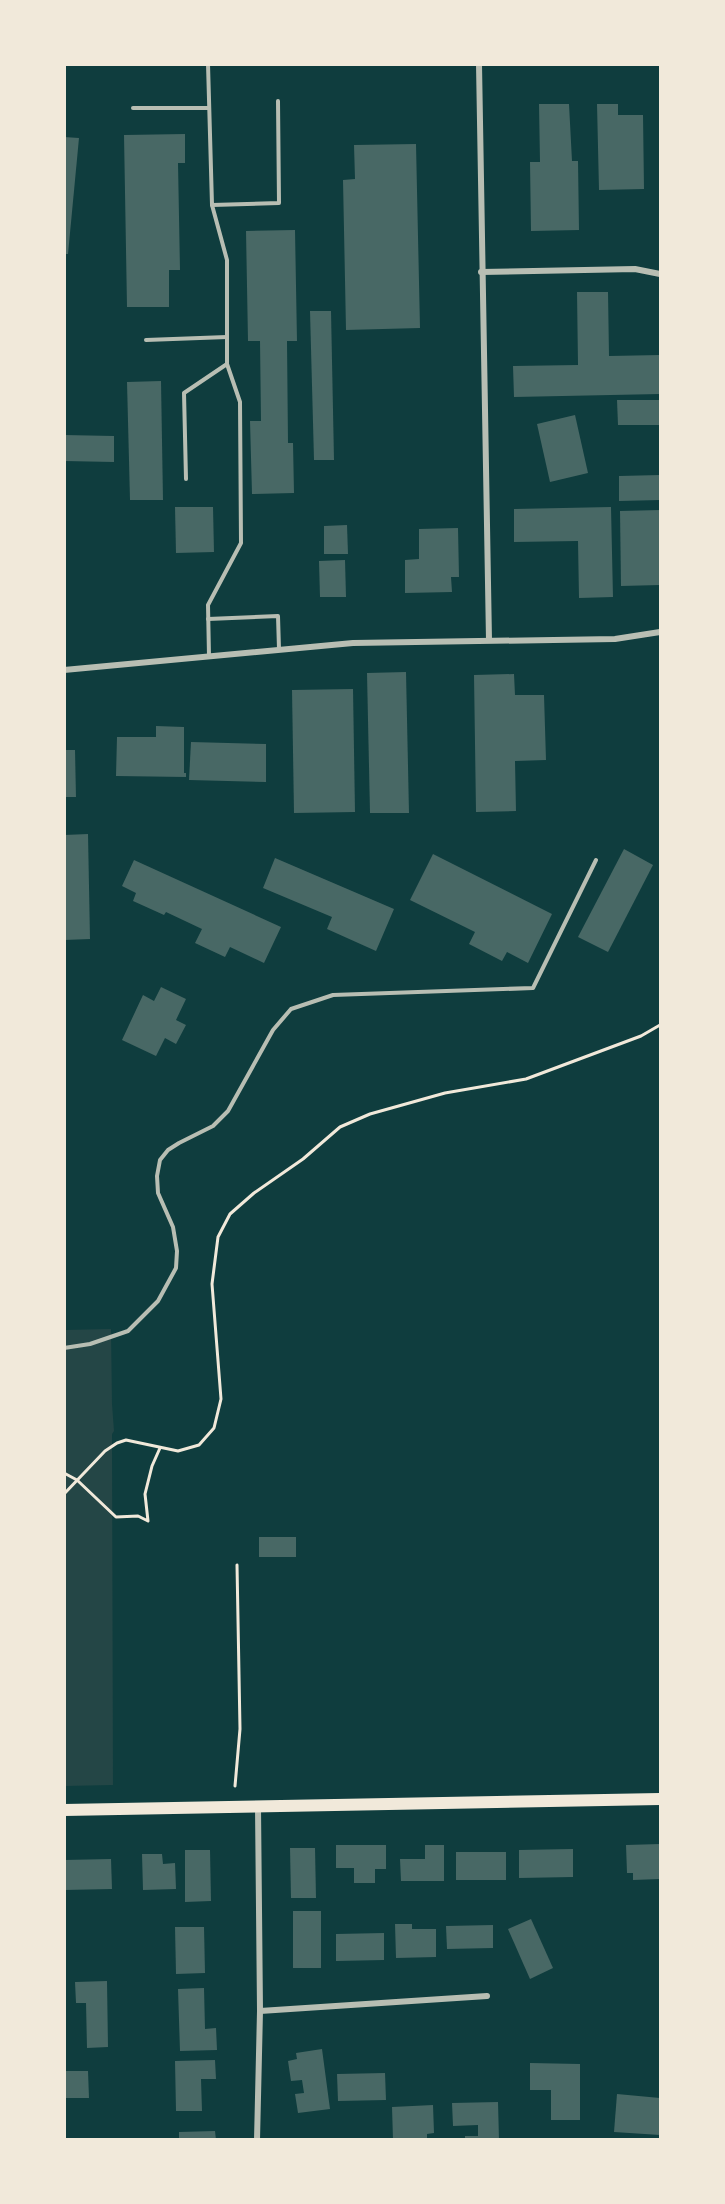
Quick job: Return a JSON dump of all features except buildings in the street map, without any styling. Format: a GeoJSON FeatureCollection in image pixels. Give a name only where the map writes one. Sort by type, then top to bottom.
{"type":"FeatureCollection","features":[{"type":"Feature","properties":{"kind":"main road"},"geometry":{"type":"LineString","coordinates":[[64,1810],[660,1799]]}},
{"type":"Feature","properties":{"kind":"street"},"geometry":{"type":"LineString","coordinates":[[478,64],[489,640]]}},
{"type":"Feature","properties":{"kind":"street"},"geometry":{"type":"LineString","coordinates":[[481,272],[635,269],[660,274]]}},
{"type":"Feature","properties":{"kind":"street"},"geometry":{"type":"LineString","coordinates":[[64,670],[353,642],[615,639],[660,632]]}},
{"type":"Feature","properties":{"kind":"street"},"geometry":{"type":"LineString","coordinates":[[257,2139],[260,2011],[258,1807]]}},
{"type":"Feature","properties":{"kind":"street"},"geometry":{"type":"LineString","coordinates":[[260,2011],[487,1996]]}},
{"type":"Feature","properties":{"kind":"lane"},"geometry":{"type":"LineString","coordinates":[[208,64],[212,205],[227,260],[228,364],[240,402],[241,543],[208,605],[209,656]]}},
{"type":"Feature","properties":{"kind":"lane"},"geometry":{"type":"LineString","coordinates":[[212,205],[279,203],[278,101]]}},
{"type":"Feature","properties":{"kind":"lane"},"geometry":{"type":"LineString","coordinates":[[133,108],[209,108]]}},
{"type":"Feature","properties":{"kind":"lane"},"geometry":{"type":"LineString","coordinates":[[146,340],[227,337]]}},
{"type":"Feature","properties":{"kind":"lane"},"geometry":{"type":"LineString","coordinates":[[186,479],[184,393],[228,364]]}},
{"type":"Feature","properties":{"kind":"lane"},"geometry":{"type":"LineString","coordinates":[[208,619],[278,616],[279,650]]}},
{"type":"Feature","properties":{"kind":"lane"},"geometry":{"type":"LineString","coordinates":[[64,1348],[90,1344],[128,1331],[158,1301],[176,1268],[177,1251],[173,1227],[158,1192],[157,1176],[160,1160],[179,1143],[213,1126],[228,1111],[273,1030],[291,1009],[333,995],[533,988],[596,860]]}},
{"type":"Feature","properties":{"kind":"path"},"geometry":{"type":"LineString","coordinates":[[64,1494],[105,1451],[117,1443],[126,1440],[178,1451],[199,1445],[214,1428],[221,1400],[212,1284],[218,1237],[230,1214],[238,1207],[303,1159],[340,1127],[370,1114],[445,1093],[526,1079],[641,1036],[660,1025]]}},
{"type":"Feature","properties":{"kind":"path"},"geometry":{"type":"LineString","coordinates":[[64,1473],[77,1480],[116,1517],[138,1516],[148,1521],[144,1494],[160,1448]]}},
{"type":"Feature","properties":{"kind":"path"},"geometry":{"type":"LineString","coordinates":[[235,1786],[240,1729],[237,1565]]}},
{"type":"Feature","properties":{"kind":"shaded area"},"geometry":{"type":"Polygon","coordinates":[[[111,1329],[114,1431],[112,1434],[113,1785],[65,1786],[64,1330],[111,1329]]]}}]}
